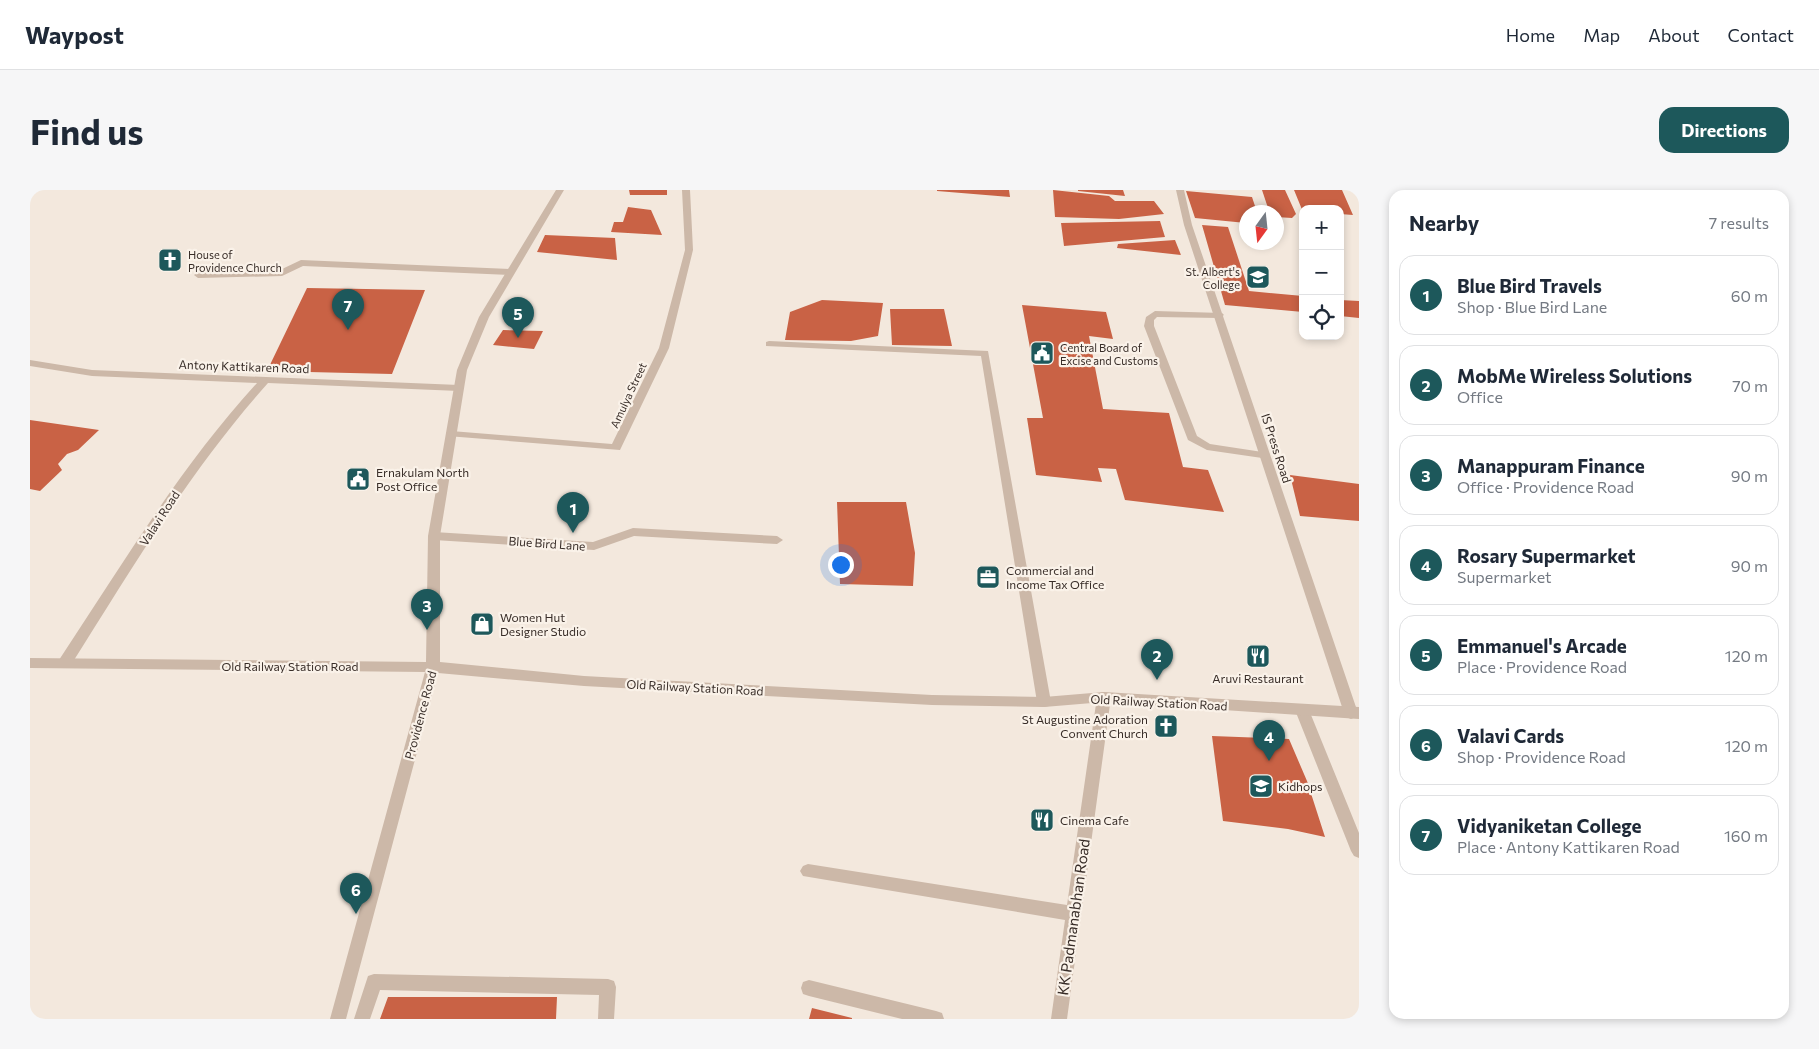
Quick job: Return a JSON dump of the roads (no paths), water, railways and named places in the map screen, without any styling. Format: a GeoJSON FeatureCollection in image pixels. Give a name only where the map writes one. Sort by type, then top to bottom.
{"type":"FeatureCollection","features":[{"type":"Feature","properties":{"kind":"street","name":"Providence Road"},"geometry":{"type":"LineString","coordinates":[[338,1019],[433,667],[434,536],[462,370],[484,317],[560,190]]}},
{"type":"Feature","properties":{"kind":"street","name":"Amulya Street"},"geometry":{"type":"LineString","coordinates":[[451,434],[616,448],[664,348],[689,250],[686,190]]}},
{"type":"Feature","properties":{"kind":"street","name":"IS Press Road"},"geometry":{"type":"LineString","coordinates":[[1180,190],[1188,224],[1265,456],[1355,713]]}},
{"type":"Feature","properties":{"kind":"street"},"geometry":{"type":"LineString","coordinates":[[198,275],[282,274],[301,264],[511,272]]}},
{"type":"Feature","properties":{"kind":"street"},"geometry":{"type":"LineString","coordinates":[[1219,315],[1155,314],[1149,319],[1149,326],[1192,438],[1207,447],[1265,456]]}},
{"type":"Feature","properties":{"kind":"street"},"geometry":{"type":"LineString","coordinates":[[769,344],[985,353],[1044,702]]}},
{"type":"Feature","properties":{"kind":"street","name":"Antony Kattikaren Road"},"geometry":{"type":"LineString","coordinates":[[30,363],[92,373],[459,388]]}},
{"type":"Feature","properties":{"kind":"street","name":"Valavi Road"},"geometry":{"type":"LineString","coordinates":[[64,664],[179,488],[235,411],[265,380]]}},
{"type":"Feature","properties":{"kind":"street","name":"Blue Bird Lane"},"geometry":{"type":"LineString","coordinates":[[434,536],[594,546],[633,532],[777,540]]}},
{"type":"Feature","properties":{"kind":"street","name":"Old Railway Station Road"},"geometry":{"type":"LineString","coordinates":[[30,663],[433,667],[584,681],[932,700],[1044,702],[1104,697],[1355,713]]}},
{"type":"Feature","properties":{"kind":"street","name":"KK Padmanabhan Road"},"geometry":{"type":"LineString","coordinates":[[1059,1019],[1104,697]]}},
{"type":"Feature","properties":{"kind":"street"},"geometry":{"type":"LineString","coordinates":[[1302,710],[1359,851]]}},
{"type":"Feature","properties":{"kind":"street"},"geometry":{"type":"LineString","coordinates":[[808,871],[1074,914]]}},
{"type":"Feature","properties":{"kind":"street"},"geometry":{"type":"LineString","coordinates":[[362,1019],[374,982],[608,986],[606,1019]]}},
{"type":"Feature","properties":{"kind":"street"},"geometry":{"type":"LineString","coordinates":[[810,988],[936,1019]]}},
{"type":"Feature","properties":{"kind":"place","name":"House of Providence Church"},"geometry":{"type":"Point","coordinates":[170,260]}},
{"type":"Feature","properties":{"kind":"place","name":"St. Albert's College"},"geometry":{"type":"Point","coordinates":[1258,277]}},
{"type":"Feature","properties":{"kind":"place","name":"Vidyaniketan College"},"geometry":{"type":"Point","coordinates":[348,330]}},
{"type":"Feature","properties":{"kind":"place","name":"Emmanuel's Arcade"},"geometry":{"type":"Point","coordinates":[518,338]}},
{"type":"Feature","properties":{"kind":"place","name":"Central Board of Excise and Customs"},"geometry":{"type":"Point","coordinates":[1042,353]}},
{"type":"Feature","properties":{"kind":"place","name":"Ernakulam North Post Office"},"geometry":{"type":"Point","coordinates":[358,479]}},
{"type":"Feature","properties":{"kind":"place","name":"Blue Bird Travels"},"geometry":{"type":"Point","coordinates":[573,533]}},
{"type":"Feature","properties":{"kind":"place","name":"Commercial and Income Tax Office"},"geometry":{"type":"Point","coordinates":[988,577]}},
{"type":"Feature","properties":{"kind":"place","name":"Women Hut Designer Studio"},"geometry":{"type":"Point","coordinates":[482,624]}},
{"type":"Feature","properties":{"kind":"place","name":"Manappuram Finance"},"geometry":{"type":"Point","coordinates":[427,630]}},
{"type":"Feature","properties":{"kind":"place","name":"Aruvi Restaurant"},"geometry":{"type":"Point","coordinates":[1258,656]}},
{"type":"Feature","properties":{"kind":"place","name":"MobMe Wireless Solutions"},"geometry":{"type":"Point","coordinates":[1157,680]}},
{"type":"Feature","properties":{"kind":"place","name":"St Augustine Adoration Convent Church"},"geometry":{"type":"Point","coordinates":[1166,726]}},
{"type":"Feature","properties":{"kind":"place","name":"Rosary Supermarket"},"geometry":{"type":"Point","coordinates":[1269,761]}},
{"type":"Feature","properties":{"kind":"place","name":"Kidhops"},"geometry":{"type":"Point","coordinates":[1261,786]}},
{"type":"Feature","properties":{"kind":"place","name":"Cinema Cafe"},"geometry":{"type":"Point","coordinates":[1042,820]}},
{"type":"Feature","properties":{"kind":"place","name":"Valavi Cards"},"geometry":{"type":"Point","coordinates":[356,914]}}]}
